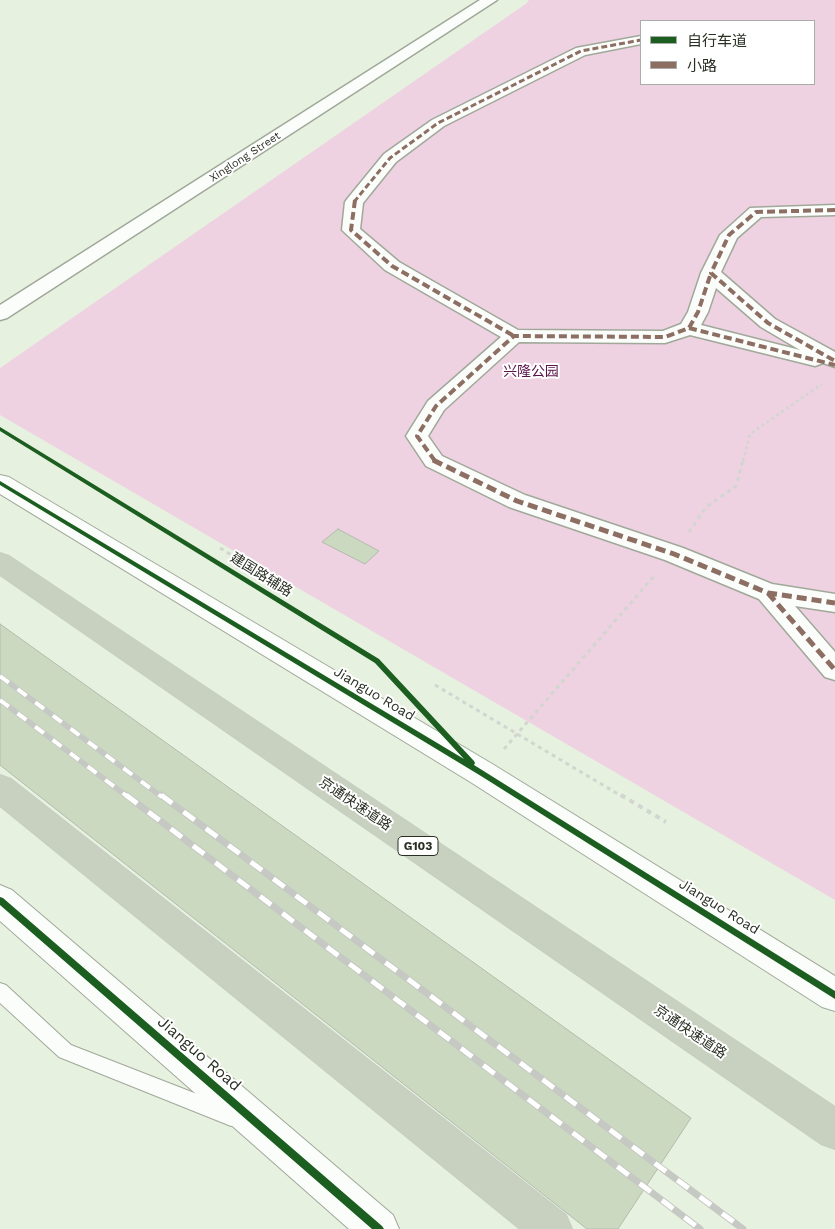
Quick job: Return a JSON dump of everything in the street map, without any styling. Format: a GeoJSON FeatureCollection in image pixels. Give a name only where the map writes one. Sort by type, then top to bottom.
{"type":"FeatureCollection","features":[{"type":"Feature","properties":{"kind":"highway","name":"京通快速道路"},"geometry":{"type":"LineString","coordinates":[[0,562],[835,1130]]}},
{"type":"Feature","properties":{"kind":"highway"},"geometry":{"type":"LineString","coordinates":[[0,788],[552,1229]]}},
{"type":"Feature","properties":{"kind":"main road","name":"Jianguo Road"},"geometry":{"type":"LineString","coordinates":[[0,483],[483,774],[835,995]]}},
{"type":"Feature","properties":{"kind":"main road","name":"Jianguo Road"},"geometry":{"type":"LineString","coordinates":[[0,900],[379,1229]]}},
{"type":"Feature","properties":{"kind":"street","name":"Xinglong Street"},"geometry":{"type":"LineString","coordinates":[[0,314],[490,0]]}},
{"type":"Feature","properties":{"kind":"street"},"geometry":{"type":"LineString","coordinates":[[640,40],[581,51],[438,123],[390,158],[354,202],[351,230],[392,266],[514,336],[665,337],[689,328],[832,369]]}},
{"type":"Feature","properties":{"kind":"street"},"geometry":{"type":"LineString","coordinates":[[689,328],[698,312],[711,273],[729,235],[756,212],[835,210]]}},
{"type":"Feature","properties":{"kind":"street"},"geometry":{"type":"LineString","coordinates":[[711,273],[768,323],[832,369]]}},
{"type":"Feature","properties":{"kind":"street"},"geometry":{"type":"LineString","coordinates":[[514,336],[436,406],[418,436],[434,461],[517,501],[674,554],[768,592],[835,603]]}},
{"type":"Feature","properties":{"kind":"street"},"geometry":{"type":"LineString","coordinates":[[768,592],[835,670]]}},
{"type":"Feature","properties":{"kind":"lane"},"geometry":{"type":"LineString","coordinates":[[0,991],[65,1050],[265,1130]]}},
{"type":"Feature","properties":{"kind":"path"},"geometry":{"type":"LineString","coordinates":[[483,774],[623,610],[674,554],[706,507],[736,486],[750,434],[832,369]]}},
{"type":"Feature","properties":{"kind":"path"},"geometry":{"type":"LineString","coordinates":[[220,548],[243,562],[232,572]]}},
{"type":"Feature","properties":{"kind":"path"},"geometry":{"type":"LineString","coordinates":[[435,685],[666,822]]}},
{"type":"Feature","properties":{"kind":"green space","name":"兴隆公园"},"geometry":{"type":"Polygon","coordinates":[[[529,0],[835,0],[835,900],[0,415],[0,368],[529,0]]]}},
{"type":"Feature","properties":{"kind":"building"},"geometry":{"type":"Polygon","coordinates":[[[338,529],[379,551],[365,564],[322,542],[338,529]]]}},
{"type":"Feature","properties":{"kind":"building"},"geometry":{"type":"Polygon","coordinates":[[[0,624],[691,1118],[618,1229],[587,1229],[0,765],[0,624]]]}},
{"type":"Feature","properties":{"kind":"railway"},"geometry":{"type":"LineString","coordinates":[[0,676],[162,797]]}},
{"type":"Feature","properties":{"kind":"railway"},"geometry":{"type":"LineString","coordinates":[[0,700],[128,797]]}},
{"type":"Feature","properties":{"kind":"railway"},"geometry":{"type":"LineString","coordinates":[[126,795],[700,1229]]}},
{"type":"Feature","properties":{"kind":"railway"},"geometry":{"type":"LineString","coordinates":[[161,795],[743,1229]]}},
{"type":"Feature","properties":{"kind":"marked path"},"geometry":{"type":"LineString","coordinates":[[514,336],[392,266],[351,230],[354,202],[390,158],[438,123],[581,51],[640,40]]}},
{"type":"Feature","properties":{"kind":"marked path"},"geometry":{"type":"LineString","coordinates":[[835,210],[756,212],[729,235],[711,273],[768,323],[835,361]]}},
{"type":"Feature","properties":{"kind":"marked path"},"geometry":{"type":"LineString","coordinates":[[711,273],[698,312],[689,328],[665,337],[514,336],[436,406],[417,436],[434,461],[517,501],[674,554],[768,593],[835,603]]}},
{"type":"Feature","properties":{"kind":"marked path"},"geometry":{"type":"LineString","coordinates":[[689,328],[835,365]]}},
{"type":"Feature","properties":{"kind":"marked path"},"geometry":{"type":"LineString","coordinates":[[768,593],[835,670]]}},
{"type":"Feature","properties":{"kind":"cycle path","name":"建国路辅路"},"geometry":{"type":"LineString","coordinates":[[0,429],[377,661],[472,763]]}},
{"type":"Feature","properties":{"kind":"cycle path"},"geometry":{"type":"LineString","coordinates":[[0,483],[483,774],[835,995]]}},
{"type":"Feature","properties":{"kind":"cycle path"},"geometry":{"type":"LineString","coordinates":[[0,900],[379,1229]]}}]}
